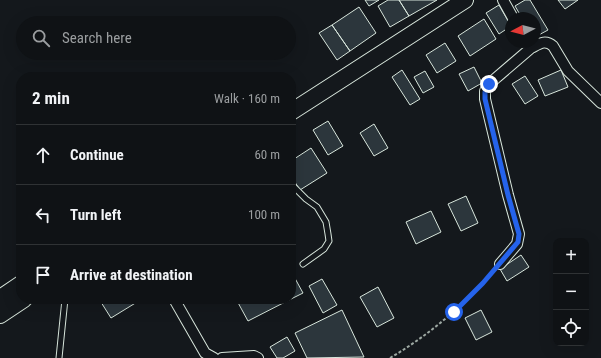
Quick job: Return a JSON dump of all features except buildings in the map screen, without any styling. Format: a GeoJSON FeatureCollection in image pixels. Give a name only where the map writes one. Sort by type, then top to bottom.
{"type":"FeatureCollection","features":[{"type":"Feature","properties":{"kind":"highway"},"geometry":{"type":"LineString","coordinates":[[296,109],[465,0]]}},
{"type":"Feature","properties":{"kind":"highway"},"geometry":{"type":"LineString","coordinates":[[0,298],[16,287]]}},
{"type":"Feature","properties":{"kind":"highway"},"geometry":{"type":"LineString","coordinates":[[0,315],[16,304]]}},
{"type":"Feature","properties":{"kind":"street"},"geometry":{"type":"LineString","coordinates":[[503,0],[510,12]]}},
{"type":"Feature","properties":{"kind":"street"},"geometry":{"type":"LineString","coordinates":[[541,43],[549,43],[553,46],[568,71],[601,103]]}},
{"type":"Feature","properties":{"kind":"street"},"geometry":{"type":"LineString","coordinates":[[500,264],[517,244],[519,234],[485,99],[485,92],[489,84],[526,48]]}},
{"type":"Feature","properties":{"kind":"street"},"geometry":{"type":"LineString","coordinates":[[177,304],[205,353],[214,358]]}},
{"type":"Feature","properties":{"kind":"street"},"geometry":{"type":"LineString","coordinates":[[222,358],[254,356],[258,358]]}},
{"type":"Feature","properties":{"kind":"lane"},"geometry":{"type":"LineString","coordinates":[[296,189],[317,207],[326,222],[329,242],[324,249],[303,264]]}},
{"type":"Feature","properties":{"kind":"lane"},"geometry":{"type":"LineString","coordinates":[[59,358],[64,304]]}},
{"type":"Feature","properties":{"kind":"path"},"geometry":{"type":"LineString","coordinates":[[390,358],[427,333],[454,312],[500,264]]}},
{"type":"Feature","properties":{"kind":"route"},"geometry":{"type":"LineString","coordinates":[[454,312],[483,283],[517,244],[519,237],[485,99],[485,92],[489,84]]}}]}
